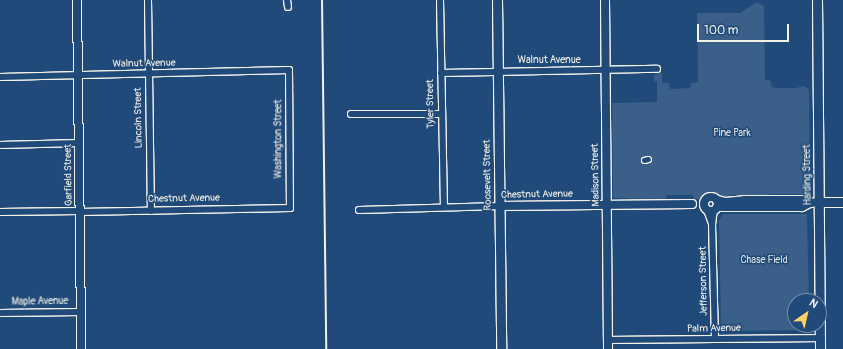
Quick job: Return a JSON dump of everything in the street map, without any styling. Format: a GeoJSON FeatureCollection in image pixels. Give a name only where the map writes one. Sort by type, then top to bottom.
{"type":"FeatureCollection","features":[{"type":"Feature","properties":{"kind":"main road","name":"Roosevelt Street"},"geometry":{"type":"LineString","coordinates":[[497,0],[501,349]]}},
{"type":"Feature","properties":{"kind":"main road","name":"Harding Street"},"geometry":{"type":"LineString","coordinates":[[817,0],[815,203],[821,338],[820,349]]}},
{"type":"Feature","properties":{"kind":"main road","name":"Chestnut Avenue"},"geometry":{"type":"LineString","coordinates":[[815,203],[843,202]]}},
{"type":"Feature","properties":{"kind":"street","name":"Garfield Street"},"geometry":{"type":"LineString","coordinates":[[77,0],[81,349]]}},
{"type":"Feature","properties":{"kind":"street","name":"Lincoln Street"},"geometry":{"type":"LineString","coordinates":[[148,0],[150,211]]}},
{"type":"Feature","properties":{"kind":"street"},"geometry":{"type":"LineString","coordinates":[[287,0],[288,7]]}},
{"type":"Feature","properties":{"kind":"street","name":"Tyler Street"},"geometry":{"type":"LineString","coordinates":[[440,0],[441,114],[444,207]]}},
{"type":"Feature","properties":{"kind":"street","name":"Madison Street"},"geometry":{"type":"LineString","coordinates":[[604,0],[608,349]]}},
{"type":"Feature","properties":{"kind":"street","name":"Walnut Avenue"},"geometry":{"type":"LineString","coordinates":[[441,73],[657,69]]}},
{"type":"Feature","properties":{"kind":"street","name":"Walnut Avenue"},"geometry":{"type":"LineString","coordinates":[[0,77],[149,75],[289,70]]}},
{"type":"Feature","properties":{"kind":"street","name":"Washington Street"},"geometry":{"type":"LineString","coordinates":[[289,70],[290,208]]}},
{"type":"Feature","properties":{"kind":"street"},"geometry":{"type":"LineString","coordinates":[[351,114],[441,114]]}},
{"type":"Feature","properties":{"kind":"street"},"geometry":{"type":"LineString","coordinates":[[0,145],[79,143]]}},
{"type":"Feature","properties":{"kind":"street","name":"Chestnut Avenue"},"geometry":{"type":"LineString","coordinates":[[359,210],[444,207],[692,204],[711,206],[802,207],[815,203]]}},
{"type":"Feature","properties":{"kind":"street","name":"Jefferson Street"},"geometry":{"type":"LineString","coordinates":[[711,206],[715,338]]}},
{"type":"Feature","properties":{"kind":"street","name":"Chestnut Avenue"},"geometry":{"type":"LineString","coordinates":[[0,212],[290,208]]}},
{"type":"Feature","properties":{"kind":"street","name":"Maple Avenue"},"geometry":{"type":"LineString","coordinates":[[0,313],[80,312]]}},
{"type":"Feature","properties":{"kind":"street","name":"Palm Avenue"},"geometry":{"type":"LineString","coordinates":[[608,340],[821,338]]}},
{"type":"Feature","properties":{"kind":"green space","name":"Pine Park"},"geometry":{"type":"Polygon","coordinates":[[[757,2],[764,6],[765,80],[770,80],[772,87],[776,88],[796,88],[804,86],[809,90],[810,191],[805,199],[801,194],[769,194],[768,197],[763,198],[762,195],[729,195],[729,198],[722,200],[711,193],[705,195],[702,199],[694,199],[693,195],[667,195],[665,199],[614,198],[612,194],[612,103],[657,102],[657,81],[654,81],[654,75],[659,73],[662,73],[662,83],[669,83],[670,89],[690,88],[691,83],[698,82],[697,13],[740,13],[757,2]]]}},
{"type":"Feature","properties":{"kind":"green space","name":"Chase Field"},"geometry":{"type":"Polygon","coordinates":[[[723,214],[807,214],[809,293],[787,293],[787,330],[725,331],[721,326],[719,221],[723,214]]]}},
{"type":"Feature","properties":{"kind":"railway"},"geometry":{"type":"LineString","coordinates":[[322,0],[326,349]]}}]}
